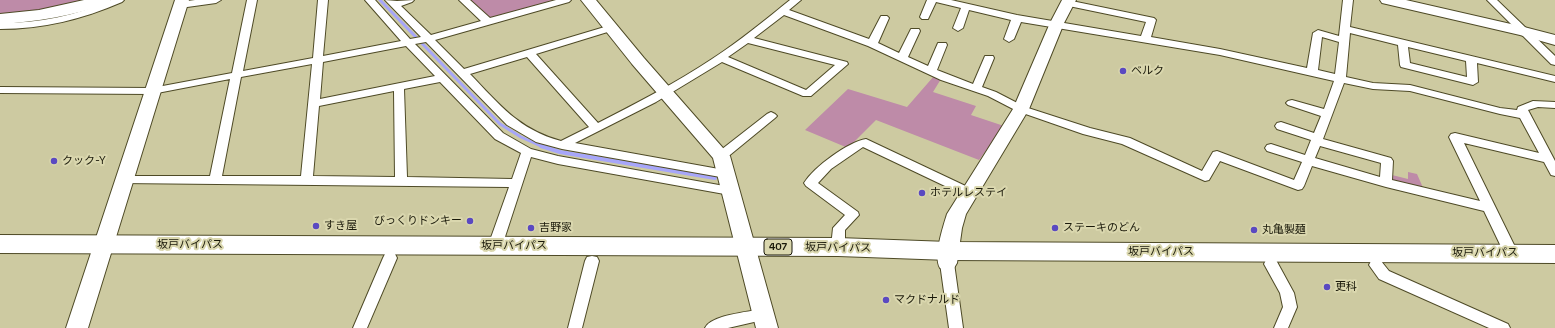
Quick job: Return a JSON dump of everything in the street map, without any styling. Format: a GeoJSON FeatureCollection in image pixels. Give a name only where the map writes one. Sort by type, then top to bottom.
{"type":"FeatureCollection","features":[{"type":"Feature","properties":{"kind":"highway"},"geometry":{"type":"LineString","coordinates":[[0,13],[38,12],[87,0]]}},
{"type":"Feature","properties":{"kind":"highway"},"geometry":{"type":"LineString","coordinates":[[0,19],[29,17],[54,13],[102,0]]}},
{"type":"Feature","properties":{"kind":"highway","name":"坂戸バイパス"},"geometry":{"type":"LineString","coordinates":[[0,244],[101,251],[592,261],[838,248],[948,257],[1511,253],[1555,254]]}},
{"type":"Feature","properties":{"kind":"highway","name":"坂戸バイパス"},"geometry":{"type":"LineString","coordinates":[[0,257],[101,251],[495,246],[747,254],[1271,264],[1555,267]]}},
{"type":"Feature","properties":{"kind":"street"},"geometry":{"type":"LineString","coordinates":[[0,26],[44,22],[72,16],[119,0]]}},
{"type":"Feature","properties":{"kind":"street"},"geometry":{"type":"LineString","coordinates":[[77,328],[181,3],[216,0]]}},
{"type":"Feature","properties":{"kind":"street"},"geometry":{"type":"LineString","coordinates":[[215,180],[252,0]]}},
{"type":"Feature","properties":{"kind":"street"},"geometry":{"type":"LineString","coordinates":[[307,180],[323,0]]}},
{"type":"Feature","properties":{"kind":"street"},"geometry":{"type":"LineString","coordinates":[[370,0],[408,43],[499,136],[528,152],[566,161],[730,191]]}},
{"type":"Feature","properties":{"kind":"street"},"geometry":{"type":"LineString","coordinates":[[392,2],[409,0]]}},
{"type":"Feature","properties":{"kind":"street"},"geometry":{"type":"LineString","coordinates":[[464,0],[488,22]]}},
{"type":"Feature","properties":{"kind":"street"},"geometry":{"type":"LineString","coordinates":[[0,90],[152,91],[428,39],[566,0]]}},
{"type":"Feature","properties":{"kind":"street"},"geometry":{"type":"LineString","coordinates":[[588,0],[721,156],[765,321],[719,324],[712,328]]}},
{"type":"Feature","properties":{"kind":"street"},"geometry":{"type":"LineString","coordinates":[[562,145],[666,92],[721,58],[796,0]]}},
{"type":"Feature","properties":{"kind":"street"},"geometry":{"type":"LineString","coordinates":[[925,17],[932,0]]}},
{"type":"Feature","properties":{"kind":"street"},"geometry":{"type":"LineString","coordinates":[[940,0],[1017,18],[1220,52],[1373,86],[1410,88],[1500,111],[1524,115]]}},
{"type":"Feature","properties":{"kind":"street"},"geometry":{"type":"LineString","coordinates":[[1107,11],[1112,0]]}},
{"type":"Feature","properties":{"kind":"street"},"geometry":{"type":"LineString","coordinates":[[783,11],[872,44],[931,71],[992,94],[1021,109],[1087,131],[1126,141],[1205,177],[1217,154],[1298,186],[1340,79],[1348,0]]}},
{"type":"Feature","properties":{"kind":"street"},"geometry":{"type":"LineString","coordinates":[[1387,0],[1524,31],[1555,40]]}},
{"type":"Feature","properties":{"kind":"street"},"geometry":{"type":"LineString","coordinates":[[1492,0],[1555,62]]}},
{"type":"Feature","properties":{"kind":"street"},"geometry":{"type":"LineString","coordinates":[[392,2],[510,122],[540,139],[562,145],[726,174]]}},
{"type":"Feature","properties":{"kind":"street"},"geometry":{"type":"LineString","coordinates":[[956,328],[948,257],[952,228],[957,214],[1021,109],[1056,24],[1068,2],[1151,20],[1145,39]]}},
{"type":"Feature","properties":{"kind":"street"},"geometry":{"type":"LineString","coordinates":[[958,28],[966,6]]}},
{"type":"Feature","properties":{"kind":"street"},"geometry":{"type":"LineString","coordinates":[[872,44],[884,18]]}},
{"type":"Feature","properties":{"kind":"street"},"geometry":{"type":"LineString","coordinates":[[1009,39],[1017,18]]}},
{"type":"Feature","properties":{"kind":"street"},"geometry":{"type":"LineString","coordinates":[[462,73],[611,28]]}},
{"type":"Feature","properties":{"kind":"street"},"geometry":{"type":"LineString","coordinates":[[902,58],[915,31]]}},
{"type":"Feature","properties":{"kind":"street"},"geometry":{"type":"LineString","coordinates":[[1312,72],[1318,33],[1403,43],[1555,79]]}},
{"type":"Feature","properties":{"kind":"street"},"geometry":{"type":"LineString","coordinates":[[721,58],[807,94],[843,64],[746,39]]}},
{"type":"Feature","properties":{"kind":"street"},"geometry":{"type":"LineString","coordinates":[[1403,43],[1404,65],[1473,82],[1471,59]]}},
{"type":"Feature","properties":{"kind":"street"},"geometry":{"type":"LineString","coordinates":[[931,71],[942,46]]}},
{"type":"Feature","properties":{"kind":"street"},"geometry":{"type":"LineString","coordinates":[[529,53],[596,128]]}},
{"type":"Feature","properties":{"kind":"street"},"geometry":{"type":"LineString","coordinates":[[976,89],[988,58]]}},
{"type":"Feature","properties":{"kind":"street"},"geometry":{"type":"LineString","coordinates":[[314,104],[443,78]]}},
{"type":"Feature","properties":{"kind":"street"},"geometry":{"type":"LineString","coordinates":[[399,87],[401,181]]}},
{"type":"Feature","properties":{"kind":"street"},"geometry":{"type":"LineString","coordinates":[[1292,103],[1327,114]]}},
{"type":"Feature","properties":{"kind":"street"},"geometry":{"type":"LineString","coordinates":[[1555,105],[1546,104],[1526,106],[1522,109],[1555,172]]}},
{"type":"Feature","properties":{"kind":"street"},"geometry":{"type":"LineString","coordinates":[[721,156],[771,116]]}},
{"type":"Feature","properties":{"kind":"street"},"geometry":{"type":"LineString","coordinates":[[1281,126],[1317,140],[1386,161],[1386,183]]}},
{"type":"Feature","properties":{"kind":"street"},"geometry":{"type":"LineString","coordinates":[[1511,253],[1455,137],[1548,159]]}},
{"type":"Feature","properties":{"kind":"street"},"geometry":{"type":"LineString","coordinates":[[838,248],[839,228],[853,215],[810,183],[826,166],[860,144],[866,144],[970,193]]}},
{"type":"Feature","properties":{"kind":"street"},"geometry":{"type":"LineString","coordinates":[[1271,148],[1309,161],[1386,183],[1490,208]]}},
{"type":"Feature","properties":{"kind":"street"},"geometry":{"type":"LineString","coordinates":[[495,246],[528,152]]}},
{"type":"Feature","properties":{"kind":"street"},"geometry":{"type":"LineString","coordinates":[[124,180],[307,180],[516,183]]}},
{"type":"Feature","properties":{"kind":"street"},"geometry":{"type":"LineString","coordinates":[[360,328],[390,258]]}},
{"type":"Feature","properties":{"kind":"street"},"geometry":{"type":"LineString","coordinates":[[575,328],[592,261]]}},
{"type":"Feature","properties":{"kind":"street"},"geometry":{"type":"LineString","coordinates":[[1271,264],[1287,293],[1290,307],[1281,328]]}},
{"type":"Feature","properties":{"kind":"street"},"geometry":{"type":"LineString","coordinates":[[1376,265],[1384,275],[1500,327]]}},
{"type":"Feature","properties":{"kind":"shaded area"},"geometry":{"type":"Polygon","coordinates":[[[0,0],[115,0],[44,19],[15,23],[0,23],[0,0]]]}},
{"type":"Feature","properties":{"kind":"shaded area"},"geometry":{"type":"Polygon","coordinates":[[[469,0],[556,0],[489,18],[469,0]]]}},
{"type":"Feature","properties":{"kind":"shaded area"},"geometry":{"type":"Polygon","coordinates":[[[934,76],[941,79],[933,92],[976,106],[971,115],[1004,126],[979,160],[876,120],[848,148],[805,130],[848,89],[907,107],[934,76]]]}},
{"type":"Feature","properties":{"kind":"shaded area"},"geometry":{"type":"Polygon","coordinates":[[[1408,172],[1417,174],[1424,190],[1392,180],[1392,175],[1408,179],[1408,172]]]}},
{"type":"Feature","properties":{"kind":"waterway"},"geometry":{"type":"LineString","coordinates":[[380,0],[500,124],[521,137],[543,147]]}},
{"type":"Feature","properties":{"kind":"waterway"},"geometry":{"type":"LineString","coordinates":[[541,146],[560,152],[715,178]]}},
{"type":"Feature","properties":{"kind":"place","name":"ベルク"},"geometry":{"type":"Point","coordinates":[1123,71]}},
{"type":"Feature","properties":{"kind":"place","name":"クック-Y"},"geometry":{"type":"Point","coordinates":[54,161]}},
{"type":"Feature","properties":{"kind":"place","name":"ホテルレステイ"},"geometry":{"type":"Point","coordinates":[922,193]}},
{"type":"Feature","properties":{"kind":"place","name":"びっくりドンキー"},"geometry":{"type":"Point","coordinates":[470,221]}},
{"type":"Feature","properties":{"kind":"place","name":"すき屋"},"geometry":{"type":"Point","coordinates":[316,226]}},
{"type":"Feature","properties":{"kind":"place","name":"吉野家"},"geometry":{"type":"Point","coordinates":[531,228]}},
{"type":"Feature","properties":{"kind":"place","name":"ステーキのどん"},"geometry":{"type":"Point","coordinates":[1055,228]}},
{"type":"Feature","properties":{"kind":"place","name":"丸亀製麺"},"geometry":{"type":"Point","coordinates":[1254,230]}},
{"type":"Feature","properties":{"kind":"place","name":"更科"},"geometry":{"type":"Point","coordinates":[1327,287]}},
{"type":"Feature","properties":{"kind":"place","name":"マクドナルド"},"geometry":{"type":"Point","coordinates":[886,300]}}]}
